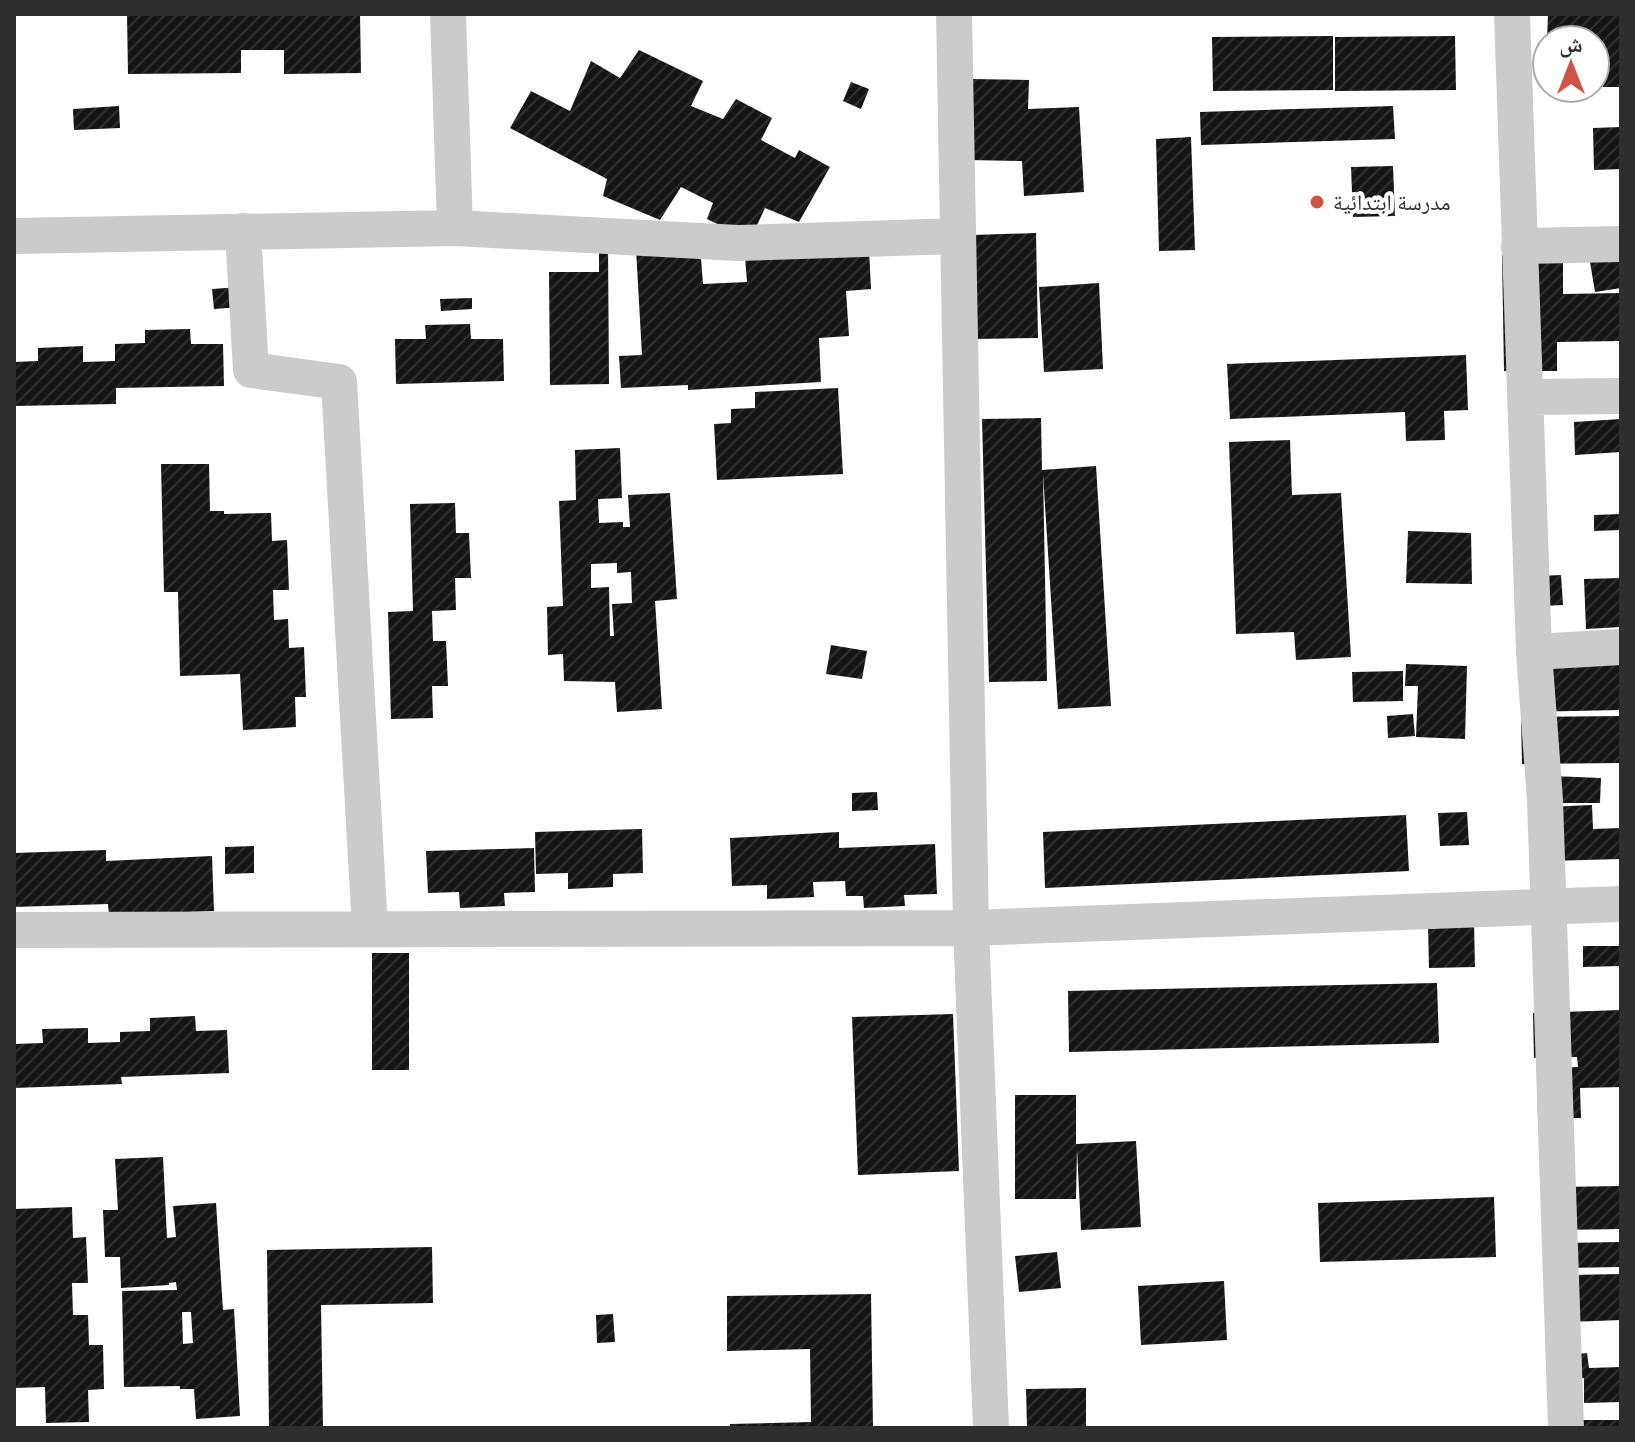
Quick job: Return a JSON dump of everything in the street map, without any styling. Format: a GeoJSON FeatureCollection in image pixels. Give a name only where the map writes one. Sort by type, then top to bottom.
{"type":"FeatureCollection","features":[{"type":"Feature","properties":{"kind":"street"},"geometry":{"type":"LineString","coordinates":[[448,14],[455,228]]}},
{"type":"Feature","properties":{"kind":"street"},"geometry":{"type":"LineString","coordinates":[[954,14],[971,928],[991,1428]]}},
{"type":"Feature","properties":{"kind":"street"},"geometry":{"type":"LineString","coordinates":[[1512,14],[1534,652],[1545,800],[1566,1428]]}},
{"type":"Feature","properties":{"kind":"street"},"geometry":{"type":"LineString","coordinates":[[14,236],[455,228],[738,243],[957,236]]}},
{"type":"Feature","properties":{"kind":"street"},"geometry":{"type":"LineString","coordinates":[[243,231],[251,370],[339,382],[370,929]]}},
{"type":"Feature","properties":{"kind":"street"},"geometry":{"type":"LineString","coordinates":[[1519,246],[1621,244]]}},
{"type":"Feature","properties":{"kind":"street"},"geometry":{"type":"LineString","coordinates":[[1526,397],[1621,396]]}},
{"type":"Feature","properties":{"kind":"street"},"geometry":{"type":"LineString","coordinates":[[1534,652],[1621,647]]}},
{"type":"Feature","properties":{"kind":"street"},"geometry":{"type":"LineString","coordinates":[[14,930],[971,928],[1621,904]]}},
{"type":"Feature","properties":{"kind":"building"},"geometry":{"type":"Polygon","coordinates":[[[127,14],[360,14],[361,73],[284,74],[284,50],[241,50],[241,73],[128,74],[127,14]]]}},
{"type":"Feature","properties":{"kind":"building"},"geometry":{"type":"Polygon","coordinates":[[[1548,14],[1621,14],[1621,87],[1611,87],[1611,24],[1548,24],[1548,14]]]}},
{"type":"Feature","properties":{"kind":"building"},"geometry":{"type":"Polygon","coordinates":[[[1333,36],[1333,90],[1213,91],[1212,37],[1333,36]]]}},
{"type":"Feature","properties":{"kind":"building"},"geometry":{"type":"Polygon","coordinates":[[[1455,36],[1456,90],[1335,91],[1335,37],[1455,36]]]}},
{"type":"Feature","properties":{"kind":"building"},"geometry":{"type":"Polygon","coordinates":[[[639,50],[703,81],[691,106],[723,119],[736,99],[772,118],[761,140],[795,158],[799,150],[830,167],[799,222],[765,208],[750,240],[707,219],[713,203],[681,187],[660,220],[603,196],[607,179],[510,128],[531,91],[570,111],[591,61],[620,78],[639,50]]]}},
{"type":"Feature","properties":{"kind":"building"},"geometry":{"type":"Polygon","coordinates":[[[971,79],[1029,80],[1028,109],[1079,107],[1084,192],[1024,196],[1022,161],[969,160],[971,79]]]}},
{"type":"Feature","properties":{"kind":"building"},"geometry":{"type":"Polygon","coordinates":[[[851,82],[869,89],[861,109],[843,101],[851,82]]]}},
{"type":"Feature","properties":{"kind":"building"},"geometry":{"type":"Polygon","coordinates":[[[119,106],[120,128],[74,130],[73,109],[119,106]]]}},
{"type":"Feature","properties":{"kind":"building"},"geometry":{"type":"Polygon","coordinates":[[[1393,106],[1395,139],[1201,145],[1200,112],[1393,106]]]}},
{"type":"Feature","properties":{"kind":"building"},"geometry":{"type":"Polygon","coordinates":[[[1621,127],[1621,169],[1594,170],[1593,128],[1621,127]]]}},
{"type":"Feature","properties":{"kind":"building"},"geometry":{"type":"Polygon","coordinates":[[[1191,137],[1195,250],[1159,251],[1156,139],[1191,137]]]}},
{"type":"Feature","properties":{"kind":"building"},"geometry":{"type":"Polygon","coordinates":[[[1393,166],[1395,216],[1353,217],[1351,167],[1393,166]]]}},
{"type":"Feature","properties":{"kind":"building"},"geometry":{"type":"Polygon","coordinates":[[[1036,233],[1038,338],[976,339],[973,235],[1036,233]]]}},
{"type":"Feature","properties":{"kind":"building"},"geometry":{"type":"Polygon","coordinates":[[[700,245],[703,284],[747,282],[745,257],[869,249],[871,289],[846,291],[849,336],[819,338],[821,382],[688,390],[688,385],[621,388],[619,356],[642,355],[636,249],[700,245]]]}},
{"type":"Feature","properties":{"kind":"building"},"geometry":{"type":"Polygon","coordinates":[[[599,246],[608,246],[609,384],[550,385],[549,272],[599,272],[599,246]]]}},
{"type":"Feature","properties":{"kind":"building"},"geometry":{"type":"Polygon","coordinates":[[[1563,254],[1563,294],[1621,293],[1621,341],[1557,342],[1557,371],[1504,371],[1502,255],[1563,254]]]}},
{"type":"Feature","properties":{"kind":"building"},"geometry":{"type":"Polygon","coordinates":[[[1621,257],[1621,288],[1595,292],[1590,262],[1621,257]]]}},
{"type":"Feature","properties":{"kind":"building"},"geometry":{"type":"Polygon","coordinates":[[[1099,283],[1103,369],[1044,372],[1039,287],[1099,283]]]}},
{"type":"Feature","properties":{"kind":"building"},"geometry":{"type":"Polygon","coordinates":[[[254,286],[255,306],[214,309],[212,289],[254,286]]]}},
{"type":"Feature","properties":{"kind":"building"},"geometry":{"type":"Polygon","coordinates":[[[472,298],[472,309],[441,311],[440,299],[472,298]]]}},
{"type":"Feature","properties":{"kind":"building"},"geometry":{"type":"Polygon","coordinates":[[[470,324],[471,339],[503,339],[504,381],[396,384],[395,339],[426,339],[425,325],[470,324]]]}},
{"type":"Feature","properties":{"kind":"building"},"geometry":{"type":"Polygon","coordinates":[[[190,329],[191,344],[223,344],[224,386],[116,388],[116,404],[14,406],[14,362],[38,361],[38,348],[83,346],[83,362],[115,361],[115,344],[145,343],[145,330],[190,329]]]}},
{"type":"Feature","properties":{"kind":"building"},"geometry":{"type":"Polygon","coordinates":[[[1466,355],[1468,410],[1444,411],[1445,440],[1406,441],[1405,412],[1230,419],[1227,364],[1466,355]]]}},
{"type":"Feature","properties":{"kind":"building"},"geometry":{"type":"Polygon","coordinates":[[[838,388],[843,474],[717,480],[714,424],[731,423],[731,409],[755,408],[755,392],[838,388]]]}},
{"type":"Feature","properties":{"kind":"building"},"geometry":{"type":"Polygon","coordinates":[[[1041,418],[1042,470],[1096,466],[1111,706],[1058,709],[1043,474],[1047,681],[989,682],[982,419],[1041,418]]]}},
{"type":"Feature","properties":{"kind":"building"},"geometry":{"type":"Polygon","coordinates":[[[1621,419],[1621,452],[1575,455],[1574,422],[1621,419]]]}},
{"type":"Feature","properties":{"kind":"building"},"geometry":{"type":"Polygon","coordinates":[[[1290,440],[1292,495],[1341,493],[1351,657],[1296,660],[1294,632],[1236,634],[1229,442],[1290,440]]]}},
{"type":"Feature","properties":{"kind":"building"},"geometry":{"type":"Polygon","coordinates":[[[620,448],[622,498],[598,499],[599,523],[623,522],[623,527],[630,527],[628,495],[670,493],[677,599],[655,601],[662,709],[617,712],[615,682],[564,681],[563,654],[548,655],[547,607],[563,606],[559,501],[576,500],[575,450],[620,448]],[[617,563],[591,564],[591,588],[609,587],[610,636],[614,636],[612,604],[632,603],[631,572],[617,573],[617,563]]]}},
{"type":"Feature","properties":{"kind":"building"},"geometry":{"type":"Polygon","coordinates":[[[161,464],[209,464],[210,511],[224,511],[224,514],[271,513],[272,541],[287,540],[289,590],[273,590],[274,620],[288,619],[289,648],[304,647],[306,697],[295,697],[296,727],[243,730],[240,674],[180,676],[178,592],[164,592],[161,464]]]}},
{"type":"Feature","properties":{"kind":"building"},"geometry":{"type":"Polygon","coordinates":[[[455,503],[456,533],[469,533],[471,578],[455,578],[456,610],[432,611],[433,641],[446,641],[448,686],[432,686],[433,718],[391,719],[388,612],[413,611],[410,504],[455,503]]]}},
{"type":"Feature","properties":{"kind":"building"},"geometry":{"type":"Polygon","coordinates":[[[1621,514],[1621,530],[1594,531],[1594,515],[1621,514]]]}},
{"type":"Feature","properties":{"kind":"building"},"geometry":{"type":"Polygon","coordinates":[[[1408,531],[1471,533],[1472,584],[1406,583],[1408,531]]]}},
{"type":"Feature","properties":{"kind":"building"},"geometry":{"type":"Polygon","coordinates":[[[1561,575],[1563,605],[1522,607],[1520,577],[1561,575]]]}},
{"type":"Feature","properties":{"kind":"building"},"geometry":{"type":"Polygon","coordinates":[[[1621,578],[1621,627],[1586,629],[1584,579],[1621,578]]]}},
{"type":"Feature","properties":{"kind":"building"},"geometry":{"type":"Polygon","coordinates":[[[831,645],[867,651],[862,679],[826,674],[831,645]]]}},
{"type":"Feature","properties":{"kind":"building"},"geometry":{"type":"Polygon","coordinates":[[[1621,659],[1621,710],[1521,712],[1520,661],[1621,659]]]}},
{"type":"Feature","properties":{"kind":"building"},"geometry":{"type":"Polygon","coordinates":[[[1406,664],[1467,666],[1465,739],[1416,737],[1418,686],[1405,686],[1406,664]]]}},
{"type":"Feature","properties":{"kind":"building"},"geometry":{"type":"Polygon","coordinates":[[[1403,671],[1403,701],[1353,702],[1352,672],[1403,671]]]}},
{"type":"Feature","properties":{"kind":"building"},"geometry":{"type":"Polygon","coordinates":[[[1413,714],[1415,736],[1388,738],[1387,716],[1413,714]]]}},
{"type":"Feature","properties":{"kind":"building"},"geometry":{"type":"Polygon","coordinates":[[[1621,716],[1621,763],[1522,764],[1521,717],[1621,716]]]}},
{"type":"Feature","properties":{"kind":"building"},"geometry":{"type":"Polygon","coordinates":[[[1552,776],[1601,778],[1600,803],[1551,803],[1552,776]]]}},
{"type":"Feature","properties":{"kind":"building"},"geometry":{"type":"Polygon","coordinates":[[[877,792],[878,810],[852,811],[852,793],[877,792]]]}},
{"type":"Feature","properties":{"kind":"building"},"geometry":{"type":"Polygon","coordinates":[[[1592,805],[1593,829],[1621,828],[1621,859],[1548,861],[1546,807],[1592,805]]]}},
{"type":"Feature","properties":{"kind":"building"},"geometry":{"type":"Polygon","coordinates":[[[1467,812],[1469,845],[1440,846],[1438,813],[1467,812]]]}},
{"type":"Feature","properties":{"kind":"building"},"geometry":{"type":"Polygon","coordinates":[[[1406,815],[1409,871],[1045,888],[1043,832],[1406,815]]]}},
{"type":"Feature","properties":{"kind":"building"},"geometry":{"type":"Polygon","coordinates":[[[642,829],[643,873],[613,874],[613,887],[568,889],[568,873],[536,874],[535,832],[642,829]]]}},
{"type":"Feature","properties":{"kind":"building"},"geometry":{"type":"Polygon","coordinates":[[[839,832],[839,848],[935,844],[937,894],[904,895],[905,906],[864,908],[863,896],[846,896],[845,881],[813,882],[814,897],[767,899],[767,885],[732,886],[730,838],[839,832]]]}},
{"type":"Feature","properties":{"kind":"building"},"geometry":{"type":"Polygon","coordinates":[[[254,846],[254,873],[225,874],[225,847],[254,846]]]}},
{"type":"Feature","properties":{"kind":"building"},"geometry":{"type":"Polygon","coordinates":[[[534,848],[535,892],[504,893],[505,906],[460,908],[459,892],[428,893],[426,851],[534,848]]]}},
{"type":"Feature","properties":{"kind":"building"},"geometry":{"type":"Polygon","coordinates":[[[106,850],[106,861],[212,856],[214,911],[109,915],[108,904],[14,907],[14,853],[106,850]]]}},
{"type":"Feature","properties":{"kind":"building"},"geometry":{"type":"Polygon","coordinates":[[[1474,924],[1475,967],[1429,968],[1428,925],[1474,924]]]}},
{"type":"Feature","properties":{"kind":"building"},"geometry":{"type":"Polygon","coordinates":[[[1583,946],[1621,946],[1621,966],[1583,967],[1583,946]]]}},
{"type":"Feature","properties":{"kind":"building"},"geometry":{"type":"Polygon","coordinates":[[[372,953],[409,953],[409,1070],[372,1070],[372,953]]]}},
{"type":"Feature","properties":{"kind":"building"},"geometry":{"type":"Polygon","coordinates":[[[1437,983],[1439,1043],[1069,1052],[1068,991],[1437,983]]]}},
{"type":"Feature","properties":{"kind":"building"},"geometry":{"type":"Polygon","coordinates":[[[1621,1010],[1621,1087],[1580,1088],[1581,1118],[1538,1119],[1537,1068],[1578,1067],[1577,1057],[1534,1058],[1533,1013],[1621,1010]]]}},
{"type":"Feature","properties":{"kind":"building"},"geometry":{"type":"Polygon","coordinates":[[[953,1014],[959,1171],[858,1175],[852,1017],[953,1014]]]}},
{"type":"Feature","properties":{"kind":"building"},"geometry":{"type":"Polygon","coordinates":[[[195,1016],[196,1031],[227,1030],[229,1073],[121,1077],[122,1084],[14,1088],[14,1044],[43,1043],[42,1029],[88,1028],[88,1043],[120,1042],[120,1032],[150,1031],[150,1018],[195,1016]]]}},
{"type":"Feature","properties":{"kind":"building"},"geometry":{"type":"Polygon","coordinates":[[[1015,1095],[1076,1095],[1076,1144],[1136,1141],[1141,1227],[1081,1230],[1077,1149],[1076,1199],[1015,1199],[1015,1095]]]}},
{"type":"Feature","properties":{"kind":"building"},"geometry":{"type":"Polygon","coordinates":[[[163,1157],[167,1238],[176,1237],[173,1206],[216,1203],[223,1310],[234,1309],[240,1416],[196,1419],[194,1389],[180,1389],[180,1386],[124,1387],[122,1291],[177,1290],[176,1282],[121,1288],[120,1257],[105,1257],[103,1210],[118,1210],[115,1159],[163,1157]],[[182,1312],[183,1344],[193,1343],[191,1312],[182,1312]]]}},
{"type":"Feature","properties":{"kind":"building"},"geometry":{"type":"Polygon","coordinates":[[[1621,1186],[1621,1229],[1560,1230],[1559,1187],[1621,1186]]]}},
{"type":"Feature","properties":{"kind":"building"},"geometry":{"type":"Polygon","coordinates":[[[1494,1197],[1496,1257],[1320,1262],[1318,1203],[1494,1197]]]}},
{"type":"Feature","properties":{"kind":"building"},"geometry":{"type":"Polygon","coordinates":[[[72,1207],[73,1238],[86,1237],[88,1283],[72,1283],[73,1315],[88,1315],[89,1345],[103,1345],[104,1389],[88,1390],[89,1422],[46,1423],[45,1387],[14,1388],[14,1209],[72,1207]]]}},
{"type":"Feature","properties":{"kind":"building"},"geometry":{"type":"Polygon","coordinates":[[[1621,1242],[1621,1267],[1563,1268],[1563,1243],[1621,1242]]]}},
{"type":"Feature","properties":{"kind":"building"},"geometry":{"type":"Polygon","coordinates":[[[432,1247],[433,1303],[321,1305],[323,1428],[269,1428],[267,1250],[432,1247]]]}},
{"type":"Feature","properties":{"kind":"building"},"geometry":{"type":"Polygon","coordinates":[[[1057,1252],[1061,1288],[1019,1292],[1015,1256],[1057,1252]]]}},
{"type":"Feature","properties":{"kind":"building"},"geometry":{"type":"Polygon","coordinates":[[[1621,1274],[1621,1320],[1570,1322],[1569,1275],[1621,1274]]]}},
{"type":"Feature","properties":{"kind":"building"},"geometry":{"type":"Polygon","coordinates":[[[1224,1281],[1227,1340],[1141,1345],[1138,1286],[1224,1281]]]}},
{"type":"Feature","properties":{"kind":"building"},"geometry":{"type":"Polygon","coordinates":[[[871,1294],[873,1428],[730,1428],[730,1424],[811,1422],[810,1349],[727,1351],[727,1296],[871,1294]]]}},
{"type":"Feature","properties":{"kind":"building"},"geometry":{"type":"Polygon","coordinates":[[[613,1314],[615,1342],[597,1343],[596,1315],[613,1314]]]}},
{"type":"Feature","properties":{"kind":"building"},"geometry":{"type":"Polygon","coordinates":[[[1587,1353],[1589,1368],[1621,1367],[1621,1402],[1584,1403],[1584,1378],[1558,1382],[1554,1357],[1587,1353]]]}},
{"type":"Feature","properties":{"kind":"building"},"geometry":{"type":"Polygon","coordinates":[[[1086,1388],[1086,1428],[1027,1428],[1026,1389],[1086,1388]]]}},
{"type":"Feature","properties":{"kind":"building"},"geometry":{"type":"Polygon","coordinates":[[[1550,1420],[1621,1420],[1621,1428],[1550,1428],[1550,1420]]]}},
{"type":"Feature","properties":{"kind":"place","name":"مدرسة ابتدائية"},"geometry":{"type":"Point","coordinates":[1317,202]}}]}
